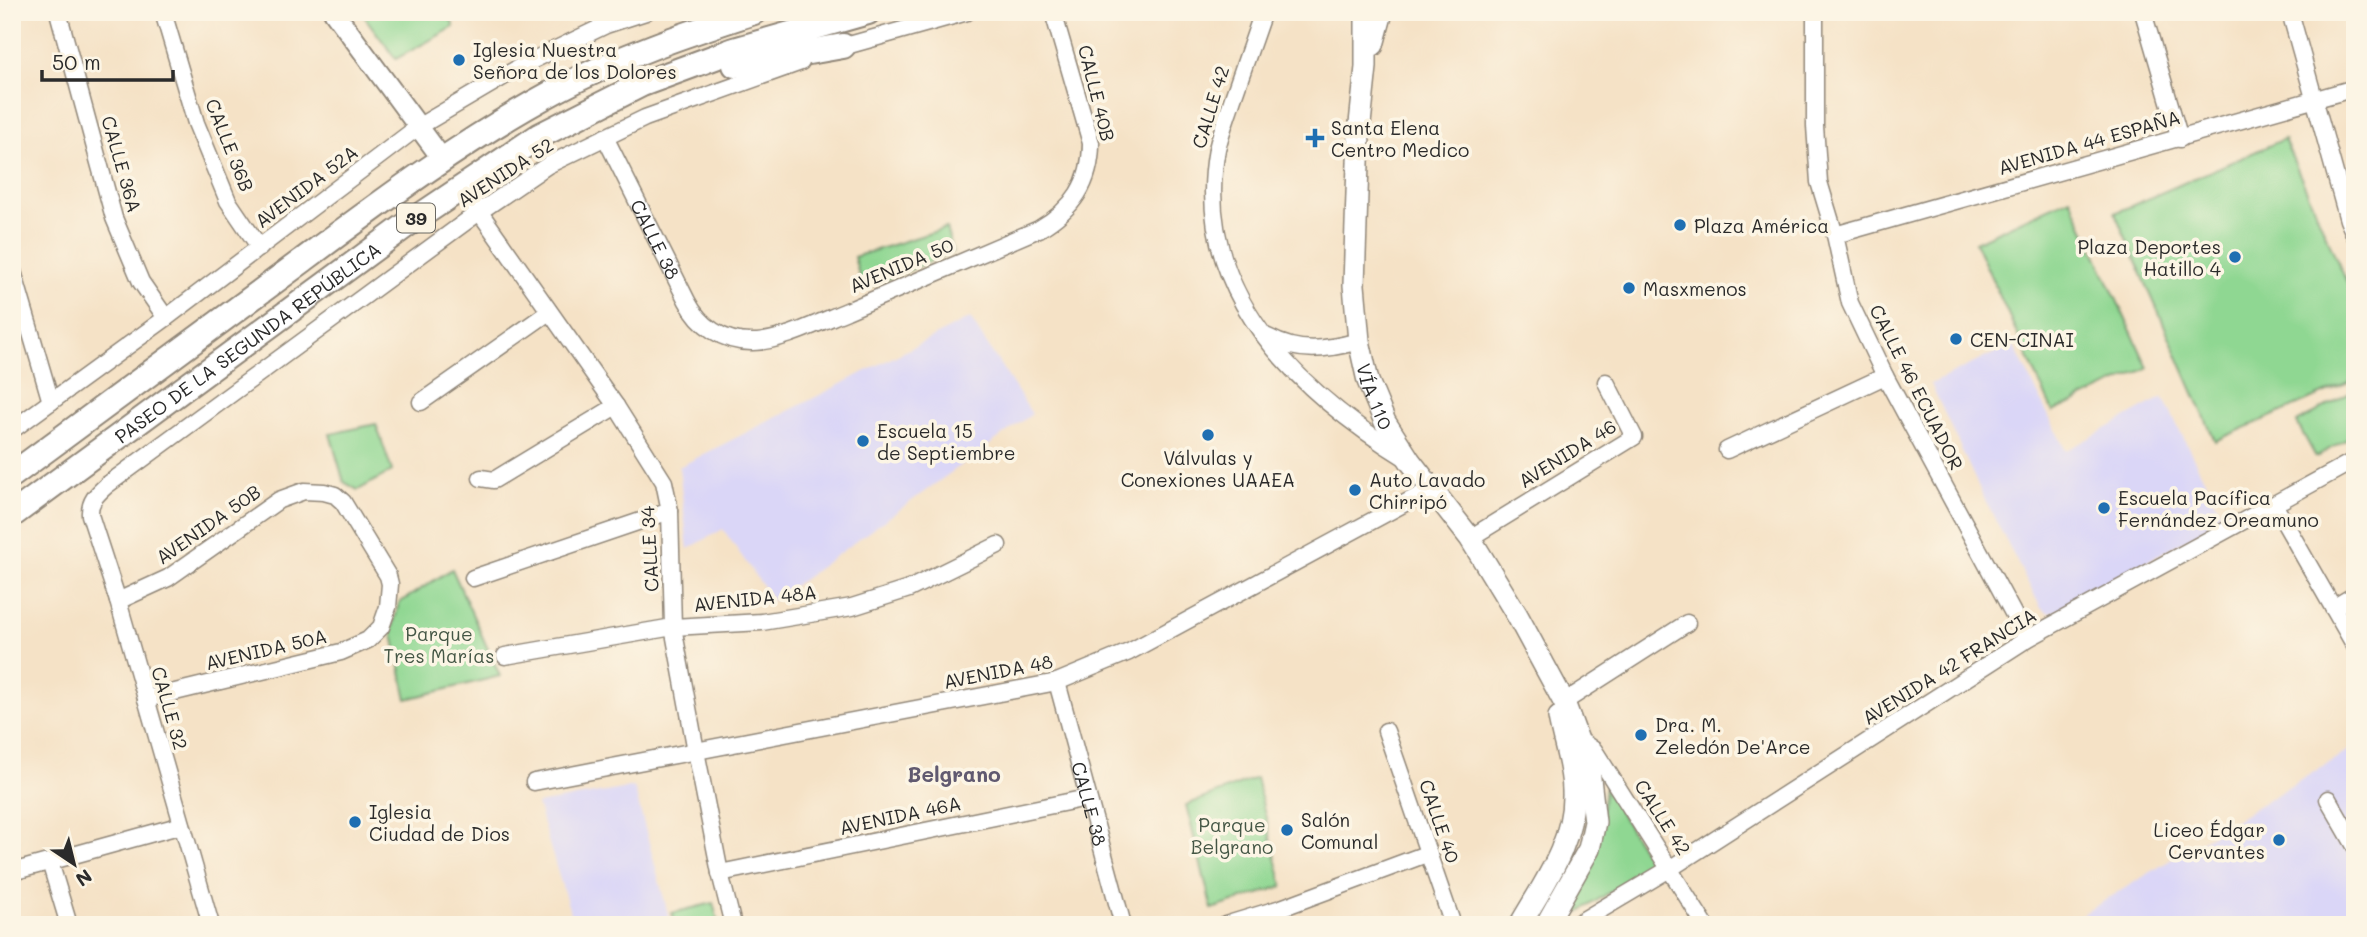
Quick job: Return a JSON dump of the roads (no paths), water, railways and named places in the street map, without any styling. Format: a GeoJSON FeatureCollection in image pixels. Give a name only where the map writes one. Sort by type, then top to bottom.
{"type":"FeatureCollection","features":[{"type":"Feature","properties":{"kind":"highway"},"geometry":{"type":"LineString","coordinates":[[666,40],[728,12]]}},
{"type":"Feature","properties":{"kind":"highway","name":"PASEO DE LA SEGUNDA REPÚBLICA"},"geometry":{"type":"LineString","coordinates":[[12,475],[443,160],[557,90],[622,58],[666,40],[754,12]]}},
{"type":"Feature","properties":{"kind":"highway","name":"PASEO DE LA SEGUNDA REPÚBLICA"},"geometry":{"type":"LineString","coordinates":[[12,514],[405,226],[539,136],[642,84],[734,50],[868,12]]}},
{"type":"Feature","properties":{"kind":"highway"},"geometry":{"type":"LineString","coordinates":[[642,84],[843,46]]}},
{"type":"Feature","properties":{"kind":"main road","name":"VÍA 110"},"geometry":{"type":"LineString","coordinates":[[1366,12],[1366,67],[1359,133],[1354,285],[1359,341],[1368,381],[1385,422],[1410,461],[1470,538],[1517,615],[1564,702],[1589,770],[1595,822],[1589,849],[1546,925]]}},
{"type":"Feature","properties":{"kind":"main road","name":"VÍA 110"},"geometry":{"type":"LineString","coordinates":[[1366,67],[1382,12]]}},
{"type":"Feature","properties":{"kind":"main road","name":"VÍA 110"},"geometry":{"type":"LineString","coordinates":[[1520,925],[1560,855],[1571,826],[1573,790],[1550,677]]}},
{"type":"Feature","properties":{"kind":"street","name":"CALLE 36A"},"geometry":{"type":"LineString","coordinates":[[58,12],[114,218],[141,282],[166,318]]}},
{"type":"Feature","properties":{"kind":"street","name":"CALLE 36B"},"geometry":{"type":"LineString","coordinates":[[163,12],[200,134],[228,201],[260,247]]}},
{"type":"Feature","properties":{"kind":"street"},"geometry":{"type":"LineString","coordinates":[[334,12],[443,160]]}},
{"type":"Feature","properties":{"kind":"street","name":"AVENIDA 52A"},"geometry":{"type":"LineString","coordinates":[[12,430],[166,318],[418,127],[603,19],[646,12]]}},
{"type":"Feature","properties":{"kind":"street","name":"AVENIDA 52"},"geometry":{"type":"LineString","coordinates":[[91,503],[107,485],[548,165],[645,118],[843,46],[967,12]]}},
{"type":"Feature","properties":{"kind":"street","name":"CALLE 40B"},"geometry":{"type":"LineString","coordinates":[[1053,12],[1091,143],[1091,157],[1084,184]]}},
{"type":"Feature","properties":{"kind":"street","name":"CALLE 42"},"geometry":{"type":"LineString","coordinates":[[1263,12],[1218,146],[1213,179],[1216,222],[1233,286],[1260,333],[1290,368],[1327,403],[1367,434],[1410,461]]}},
{"type":"Feature","properties":{"kind":"street","name":"CALLE 46 ECUADOR"},"geometry":{"type":"LineString","coordinates":[[1815,12],[1815,126],[1819,182],[1835,235],[1850,303],[1885,376],[2027,639]]}},
{"type":"Feature","properties":{"kind":"street"},"geometry":{"type":"LineString","coordinates":[[2143,12],[2180,139]]}},
{"type":"Feature","properties":{"kind":"street"},"geometry":{"type":"LineString","coordinates":[[2290,12],[2313,100],[2355,236]]}},
{"type":"Feature","properties":{"kind":"street","name":"AVENIDA 44 ESPAÑA"},"geometry":{"type":"LineString","coordinates":[[1835,235],[2355,88]]}},
{"type":"Feature","properties":{"kind":"street","name":"CALLE 38"},"geometry":{"type":"LineString","coordinates":[[605,137],[692,310],[716,333]]}},
{"type":"Feature","properties":{"kind":"street","name":"AVENIDA 50"},"geometry":{"type":"LineString","coordinates":[[716,333],[729,339],[753,343],[764,342],[811,326],[1039,229],[1067,209],[1084,184]]}},
{"type":"Feature","properties":{"kind":"street","name":"CALLE 34"},"geometry":{"type":"LineString","coordinates":[[462,187],[616,406],[662,478],[670,511],[673,627],[720,873],[733,925]]}},
{"type":"Feature","properties":{"kind":"street"},"geometry":{"type":"LineString","coordinates":[[12,268],[51,402]]}},
{"type":"Feature","properties":{"kind":"street"},"geometry":{"type":"LineString","coordinates":[[421,401],[549,312]]}},
{"type":"Feature","properties":{"kind":"street"},"geometry":{"type":"LineString","coordinates":[[1260,333],[1283,345],[1308,351],[1359,341]]}},
{"type":"Feature","properties":{"kind":"street"},"geometry":{"type":"LineString","coordinates":[[1727,450],[1885,376]]}},
{"type":"Feature","properties":{"kind":"street","name":"AVENIDA 46"},"geometry":{"type":"LineString","coordinates":[[1470,538],[1634,437],[1606,382]]}},
{"type":"Feature","properties":{"kind":"street"},"geometry":{"type":"LineString","coordinates":[[481,478],[494,480],[616,406]]}},
{"type":"Feature","properties":{"kind":"street","name":"AVENIDA 42 FRANCIA"},"geometry":{"type":"LineString","coordinates":[[1575,925],[1671,868],[2027,639],[2355,460]]}},
{"type":"Feature","properties":{"kind":"street","name":"AVENIDA 48"},"geometry":{"type":"LineString","coordinates":[[534,782],[1056,682],[1129,652],[1431,489]]}},
{"type":"Feature","properties":{"kind":"street","name":"AVENIDA 50B"},"geometry":{"type":"LineString","coordinates":[[118,601],[168,578],[279,500],[303,491],[324,492],[335,495],[343,502],[388,576],[390,600],[385,619]]}},
{"type":"Feature","properties":{"kind":"street","name":"CALLE 32"},"geometry":{"type":"LineString","coordinates":[[91,503],[90,515],[94,531],[118,601],[211,925]]}},
{"type":"Feature","properties":{"kind":"street"},"geometry":{"type":"LineString","coordinates":[[2275,506],[2355,646]]}},
{"type":"Feature","properties":{"kind":"street"},"geometry":{"type":"LineString","coordinates":[[472,578],[670,511]]}},
{"type":"Feature","properties":{"kind":"street","name":"AVENIDA 48A"},"geometry":{"type":"LineString","coordinates":[[505,656],[673,627],[762,622],[852,607],[909,589],[998,545]]}},
{"type":"Feature","properties":{"kind":"street"},"geometry":{"type":"LineString","coordinates":[[2333,608],[2355,595]]}},
{"type":"Feature","properties":{"kind":"street","name":"AVENIDA 50A"},"geometry":{"type":"LineString","coordinates":[[146,699],[341,652],[368,640],[385,619]]}},
{"type":"Feature","properties":{"kind":"street"},"geometry":{"type":"LineString","coordinates":[[1564,702],[1687,623]]}},
{"type":"Feature","properties":{"kind":"street","name":"CALLE 38"},"geometry":{"type":"LineString","coordinates":[[1056,682],[1123,925]]}},
{"type":"Feature","properties":{"kind":"street","name":"CALLE 40"},"geometry":{"type":"LineString","coordinates":[[1386,732],[1453,925]]}},
{"type":"Feature","properties":{"kind":"street","name":"CALLE 42"},"geometry":{"type":"LineString","coordinates":[[1578,739],[1594,750],[1705,925]]}},
{"type":"Feature","properties":{"kind":"street","name":"AVENIDA 46A"},"geometry":{"type":"LineString","coordinates":[[720,873],[1087,798]]}},
{"type":"Feature","properties":{"kind":"street"},"geometry":{"type":"LineString","coordinates":[[2328,799],[2355,846]]}},
{"type":"Feature","properties":{"kind":"street"},"geometry":{"type":"LineString","coordinates":[[12,873],[182,825]]}},
{"type":"Feature","properties":{"kind":"street"},"geometry":{"type":"LineString","coordinates":[[1225,925],[1281,908],[1429,853]]}},
{"type":"Feature","properties":{"kind":"street"},"geometry":{"type":"LineString","coordinates":[[50,862],[69,925]]}},
{"type":"Feature","properties":{"kind":"place","name":"Iglesia Nuestra Señora de los Dolores"},"geometry":{"type":"Point","coordinates":[459,60]}},
{"type":"Feature","properties":{"kind":"place","name":"Santa Elena Centro Medico"},"geometry":{"type":"Point","coordinates":[1315,138]}},
{"type":"Feature","properties":{"kind":"place","name":"Plaza América"},"geometry":{"type":"Point","coordinates":[1680,225]}},
{"type":"Feature","properties":{"kind":"place","name":"Plaza Deportes Hatillo 4"},"geometry":{"type":"Point","coordinates":[2235,257]}},
{"type":"Feature","properties":{"kind":"place","name":"Masxmenos"},"geometry":{"type":"Point","coordinates":[1629,288]}},
{"type":"Feature","properties":{"kind":"place","name":"CEN-CINAI"},"geometry":{"type":"Point","coordinates":[1956,339]}},
{"type":"Feature","properties":{"kind":"place","name":"Válvulas y Conexiones UAAEA"},"geometry":{"type":"Point","coordinates":[1208,435]}},
{"type":"Feature","properties":{"kind":"place","name":"Escuela 15 de Septiembre"},"geometry":{"type":"Point","coordinates":[863,441]}},
{"type":"Feature","properties":{"kind":"place","name":"Auto Lavado Chirripó"},"geometry":{"type":"Point","coordinates":[1355,490]}},
{"type":"Feature","properties":{"kind":"place","name":"Escuela Pacífica Fernández Oreamuno"},"geometry":{"type":"Point","coordinates":[2104,508]}},
{"type":"Feature","properties":{"kind":"place","name":"Dra. M. Zeledón De'Arce"},"geometry":{"type":"Point","coordinates":[1641,735]}},
{"type":"Feature","properties":{"kind":"place","name":"Iglesia Ciudad de Dios"},"geometry":{"type":"Point","coordinates":[355,822]}},
{"type":"Feature","properties":{"kind":"place","name":"Salón Comunal"},"geometry":{"type":"Point","coordinates":[1287,830]}},
{"type":"Feature","properties":{"kind":"place","name":"Liceo Édgar Cervantes"},"geometry":{"type":"Point","coordinates":[2279,840]}},
{"type":"Feature","properties":{"kind":"district","name":"Belgrano"},"geometry":{"type":"Point","coordinates":[954,773]}},
{"type":"Feature","properties":{"kind":"park label","name":"Parque Tres Marías"},"geometry":{"type":"Point","coordinates":[439,644]}},
{"type":"Feature","properties":{"kind":"park label","name":"Parque Belgrano"},"geometry":{"type":"Point","coordinates":[1232,835]}}]}
